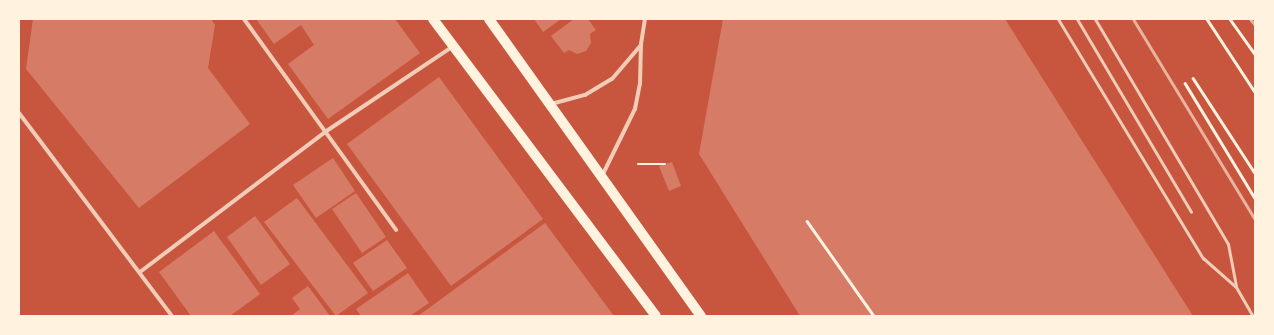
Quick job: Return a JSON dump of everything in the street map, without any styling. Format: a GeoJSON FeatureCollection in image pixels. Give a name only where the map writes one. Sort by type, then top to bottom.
{"type":"FeatureCollection","features":[{"type":"Feature","properties":{"kind":"main road"},"geometry":{"type":"LineString","coordinates":[[433,19],[656,316]]}},
{"type":"Feature","properties":{"kind":"main road"},"geometry":{"type":"LineString","coordinates":[[489,19],[601,178],[701,316]]}},
{"type":"Feature","properties":{"kind":"street"},"geometry":{"type":"LineString","coordinates":[[244,19],[396,230]]}},
{"type":"Feature","properties":{"kind":"street"},"geometry":{"type":"LineString","coordinates":[[601,178],[635,109],[640,84],[641,44],[645,19]]}},
{"type":"Feature","properties":{"kind":"street"},"geometry":{"type":"LineString","coordinates":[[549,104],[585,95],[612,79],[641,44]]}},
{"type":"Feature","properties":{"kind":"street"},"geometry":{"type":"LineString","coordinates":[[140,272],[326,132],[453,46]]}},
{"type":"Feature","properties":{"kind":"street"},"geometry":{"type":"LineString","coordinates":[[19,113],[172,316]]}},
{"type":"Feature","properties":{"kind":"lane"},"geometry":{"type":"LineString","coordinates":[[1058,19],[1203,258],[1236,287],[1252,315]]}},
{"type":"Feature","properties":{"kind":"lane"},"geometry":{"type":"LineString","coordinates":[[1077,19],[1191,212]]}},
{"type":"Feature","properties":{"kind":"lane"},"geometry":{"type":"LineString","coordinates":[[1095,19],[1228,244],[1236,287]]}},
{"type":"Feature","properties":{"kind":"path"},"geometry":{"type":"LineString","coordinates":[[1207,19],[1255,92]]}},
{"type":"Feature","properties":{"kind":"path"},"geometry":{"type":"LineString","coordinates":[[1230,19],[1255,54]]}},
{"type":"Feature","properties":{"kind":"path"},"geometry":{"type":"LineString","coordinates":[[1194,78],[1255,173]]}},
{"type":"Feature","properties":{"kind":"path"},"geometry":{"type":"LineString","coordinates":[[1185,83],[1255,198]]}},
{"type":"Feature","properties":{"kind":"path"},"geometry":{"type":"LineString","coordinates":[[638,164],[665,164]]}},
{"type":"Feature","properties":{"kind":"path"},"geometry":{"type":"LineString","coordinates":[[807,221],[874,316]]}},
{"type":"Feature","properties":{"kind":"building"},"geometry":{"type":"Polygon","coordinates":[[[33,19],[211,19],[215,25],[208,68],[250,124],[139,208],[26,69],[33,19]]]}},
{"type":"Feature","properties":{"kind":"building"},"geometry":{"type":"Polygon","coordinates":[[[256,19],[395,19],[420,53],[328,119],[288,64],[314,45],[301,25],[274,44],[256,19]]]}},
{"type":"Feature","properties":{"kind":"building"},"geometry":{"type":"Polygon","coordinates":[[[534,19],[561,19],[543,32],[534,19]]]}},
{"type":"Feature","properties":{"kind":"building"},"geometry":{"type":"Polygon","coordinates":[[[574,19],[588,19],[596,30],[590,34],[591,43],[586,51],[577,54],[569,50],[564,53],[551,36],[574,19]]]}},
{"type":"Feature","properties":{"kind":"building"},"geometry":{"type":"Polygon","coordinates":[[[723,19],[1005,19],[1193,316],[800,316],[699,154],[723,19]]]}},
{"type":"Feature","properties":{"kind":"building"},"geometry":{"type":"Polygon","coordinates":[[[439,77],[543,219],[451,286],[347,144],[439,77]]]}},
{"type":"Feature","properties":{"kind":"building"},"geometry":{"type":"Polygon","coordinates":[[[333,158],[355,191],[316,218],[293,185],[333,158]]]}},
{"type":"Feature","properties":{"kind":"building"},"geometry":{"type":"Polygon","coordinates":[[[672,162],[681,186],[669,191],[659,166],[672,162]]]}},
{"type":"Feature","properties":{"kind":"building"},"geometry":{"type":"Polygon","coordinates":[[[356,193],[386,237],[362,253],[332,209],[356,193]]]}},
{"type":"Feature","properties":{"kind":"building"},"geometry":{"type":"Polygon","coordinates":[[[297,198],[368,293],[336,316],[264,222],[297,198]]]}},
{"type":"Feature","properties":{"kind":"building"},"geometry":{"type":"Polygon","coordinates":[[[255,216],[290,264],[261,285],[227,237],[255,216]]]}},
{"type":"Feature","properties":{"kind":"building"},"geometry":{"type":"Polygon","coordinates":[[[545,223],[614,316],[418,316],[545,223]]]}},
{"type":"Feature","properties":{"kind":"building"},"geometry":{"type":"Polygon","coordinates":[[[214,231],[260,294],[230,316],[191,316],[159,272],[214,231]]]}},
{"type":"Feature","properties":{"kind":"building"},"geometry":{"type":"Polygon","coordinates":[[[387,240],[407,268],[373,291],[353,263],[387,240]]]}},
{"type":"Feature","properties":{"kind":"building"},"geometry":{"type":"Polygon","coordinates":[[[408,273],[429,303],[410,316],[361,316],[356,309],[408,273]]]}},
{"type":"Feature","properties":{"kind":"building"},"geometry":{"type":"Polygon","coordinates":[[[308,286],[330,316],[291,316],[300,309],[292,298],[308,286]]]}},
{"type":"Feature","properties":{"kind":"railway"},"geometry":{"type":"LineString","coordinates":[[1133,19],[1255,220]]}},
{"type":"Feature","properties":{"kind":"railway"},"geometry":{"type":"LineString","coordinates":[[1250,19],[1255,25]]}}]}
